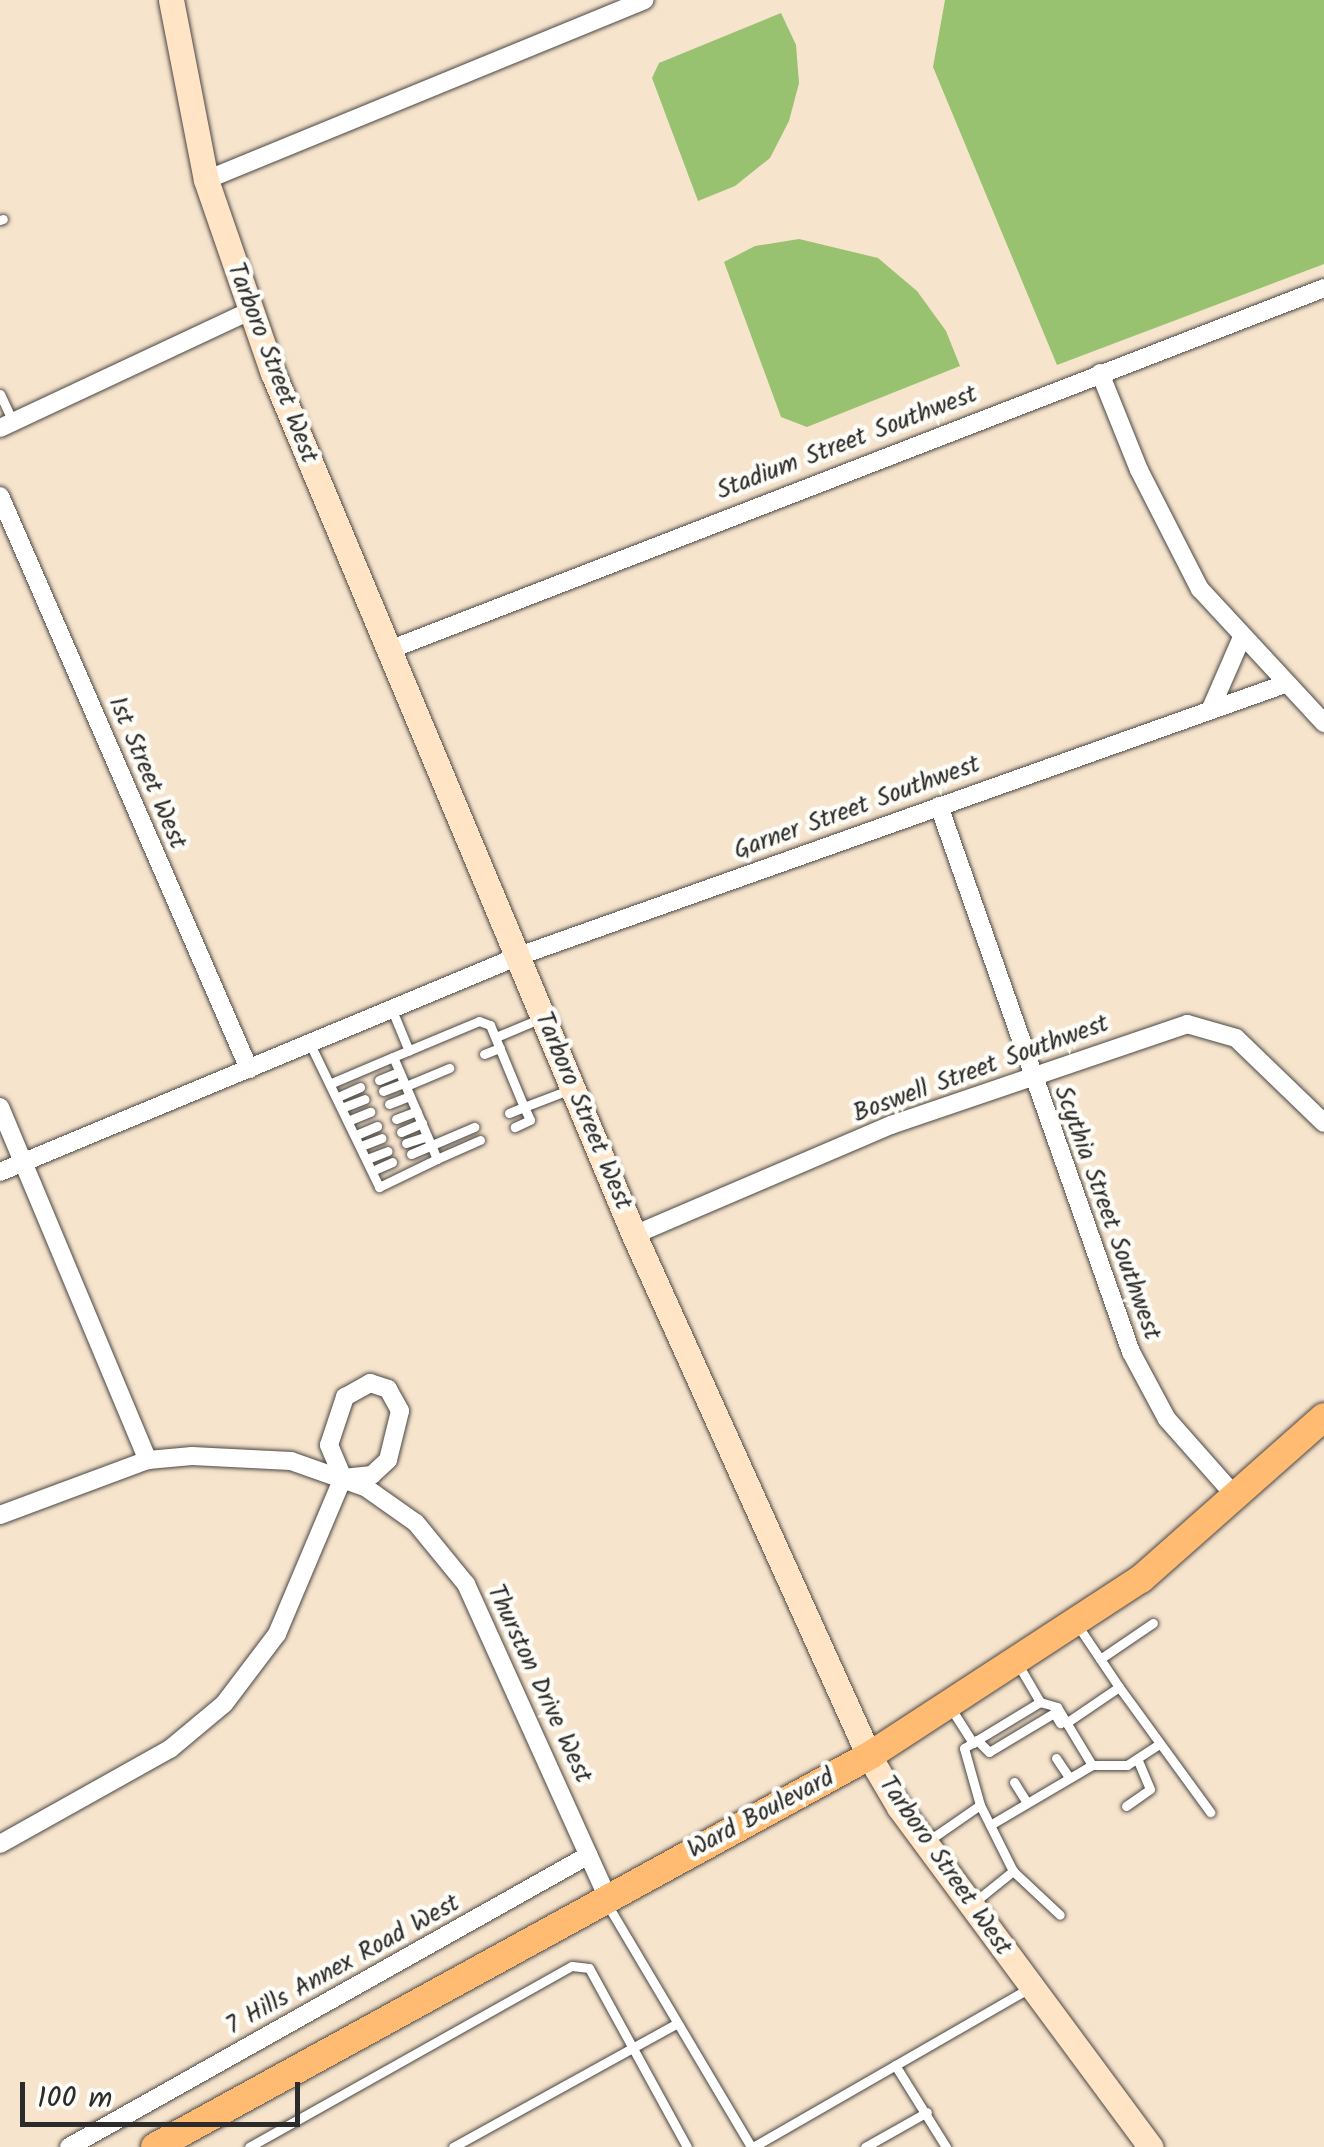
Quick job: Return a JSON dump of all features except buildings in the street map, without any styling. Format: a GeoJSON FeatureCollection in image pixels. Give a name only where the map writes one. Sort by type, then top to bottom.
{"type":"FeatureCollection","features":[{"type":"Feature","properties":{"kind":"main road","name":"Tarboro Street West"},"geometry":{"type":"LineString","coordinates":[[171,0],[206,180],[250,311],[634,1235],[869,1756],[925,1843],[1151,2147]]}},
{"type":"Feature","properties":{"kind":"main road","name":"Ward Boulevard"},"geometry":{"type":"LineString","coordinates":[[155,2147],[869,1756],[1076,1624],[1237,1498],[1324,1417]]}},
{"type":"Feature","properties":{"kind":"street"},"geometry":{"type":"LineString","coordinates":[[206,180],[645,0]]}},
{"type":"Feature","properties":{"kind":"street","name":"Stadium Street Southwest"},"geometry":{"type":"LineString","coordinates":[[389,650],[1324,288]]}},
{"type":"Feature","properties":{"kind":"street"},"geometry":{"type":"LineString","coordinates":[[6,425],[250,311]]}},
{"type":"Feature","properties":{"kind":"street"},"geometry":{"type":"LineString","coordinates":[[1100,374],[1182,560],[1242,637],[1324,723]]}},
{"type":"Feature","properties":{"kind":"street","name":"1st Street West"},"geometry":{"type":"LineString","coordinates":[[0,496],[249,1069]]}},
{"type":"Feature","properties":{"kind":"street"},"geometry":{"type":"LineString","coordinates":[[1212,706],[1242,637]]}},
{"type":"Feature","properties":{"kind":"street","name":"Garner Street Southwest"},"geometry":{"type":"LineString","coordinates":[[0,1172],[519,956],[1212,706],[1284,684]]}},
{"type":"Feature","properties":{"kind":"street","name":"Scythia Street Southwest"},"geometry":{"type":"LineString","coordinates":[[939,806],[1031,1079],[1144,1380],[1168,1419],[1237,1498]]}},
{"type":"Feature","properties":{"kind":"street","name":"Boswell Street Southwest"},"geometry":{"type":"LineString","coordinates":[[634,1235],[891,1126],[1168,1029],[1208,1026],[1250,1048],[1324,1124]]}},
{"type":"Feature","properties":{"kind":"street"},"geometry":{"type":"LineString","coordinates":[[0,1108],[148,1460]]}},
{"type":"Feature","properties":{"kind":"street"},"geometry":{"type":"LineString","coordinates":[[0,1844],[170,1749],[224,1704],[277,1634],[342,1478],[329,1445],[342,1404],[353,1388],[382,1386],[400,1411],[388,1460],[372,1475],[342,1478]]}},
{"type":"Feature","properties":{"kind":"street","name":"Thurston Drive West"},"geometry":{"type":"LineString","coordinates":[[0,1515],[148,1460],[258,1456],[342,1478],[416,1523],[466,1584],[605,1898]]}},
{"type":"Feature","properties":{"kind":"street","name":"7 Hills Annex Road West"},"geometry":{"type":"LineString","coordinates":[[69,2147],[589,1856]]}},
{"type":"Feature","properties":{"kind":"lane"},"geometry":{"type":"LineString","coordinates":[[0,394],[6,425]]}},
{"type":"Feature","properties":{"kind":"lane"},"geometry":{"type":"LineString","coordinates":[[392,1010],[409,1051]]}},
{"type":"Feature","properties":{"kind":"lane"},"geometry":{"type":"LineString","coordinates":[[484,1054],[544,1017]]}},
{"type":"Feature","properties":{"kind":"lane"},"geometry":{"type":"LineString","coordinates":[[334,1082],[479,1021],[490,1024],[530,1120],[515,1127]]}},
{"type":"Feature","properties":{"kind":"lane"},"geometry":{"type":"LineString","coordinates":[[310,1044],[334,1082],[379,1187],[480,1140]]}},
{"type":"Feature","properties":{"kind":"lane"},"geometry":{"type":"LineString","coordinates":[[394,1058],[437,1159]]}},
{"type":"Feature","properties":{"kind":"lane"},"geometry":{"type":"LineString","coordinates":[[389,1104],[407,1088],[449,1068]]}},
{"type":"Feature","properties":{"kind":"lane"},"geometry":{"type":"LineString","coordinates":[[400,1072],[381,1086],[407,1088]]}},
{"type":"Feature","properties":{"kind":"lane"},"geometry":{"type":"LineString","coordinates":[[340,1096],[360,1087]]}},
{"type":"Feature","properties":{"kind":"lane"},"geometry":{"type":"LineString","coordinates":[[509,1113],[574,1088]]}},
{"type":"Feature","properties":{"kind":"lane"},"geometry":{"type":"LineString","coordinates":[[344,1107],[365,1098]]}},
{"type":"Feature","properties":{"kind":"lane"},"geometry":{"type":"LineString","coordinates":[[396,1119],[417,1110]]}},
{"type":"Feature","properties":{"kind":"lane"},"geometry":{"type":"LineString","coordinates":[[350,1120],[370,1112]]}},
{"type":"Feature","properties":{"kind":"lane"},"geometry":{"type":"LineString","coordinates":[[401,1132],[422,1124]]}},
{"type":"Feature","properties":{"kind":"lane"},"geometry":{"type":"LineString","coordinates":[[356,1135],[377,1126]]}},
{"type":"Feature","properties":{"kind":"lane"},"geometry":{"type":"LineString","coordinates":[[409,1149],[474,1127]]}},
{"type":"Feature","properties":{"kind":"lane"},"geometry":{"type":"LineString","coordinates":[[361,1146],[382,1138]]}},
{"type":"Feature","properties":{"kind":"lane"},"geometry":{"type":"LineString","coordinates":[[367,1160],[388,1151]]}},
{"type":"Feature","properties":{"kind":"lane"},"geometry":{"type":"LineString","coordinates":[[372,1171],[392,1162]]}},
{"type":"Feature","properties":{"kind":"lane"},"geometry":{"type":"LineString","coordinates":[[1100,1659],[1153,1623]]}},
{"type":"Feature","properties":{"kind":"lane"},"geometry":{"type":"LineString","coordinates":[[1076,1624],[1158,1745],[1210,1812]]}},
{"type":"Feature","properties":{"kind":"lane"},"geometry":{"type":"LineString","coordinates":[[1016,1662],[1040,1702],[1056,1707],[1092,1765]]}},
{"type":"Feature","properties":{"kind":"lane"},"geometry":{"type":"LineString","coordinates":[[1066,1723],[1118,1687]]}},
{"type":"Feature","properties":{"kind":"lane"},"geometry":{"type":"LineString","coordinates":[[1040,1702],[964,1748],[980,1805],[1013,1871],[1060,1915]]}},
{"type":"Feature","properties":{"kind":"lane"},"geometry":{"type":"LineString","coordinates":[[948,1705],[989,1752],[996,1752],[1054,1713],[1072,1733]]}},
{"type":"Feature","properties":{"kind":"lane"},"geometry":{"type":"LineString","coordinates":[[1026,1710],[1037,1727]]}},
{"type":"Feature","properties":{"kind":"lane"},"geometry":{"type":"LineString","coordinates":[[990,1824],[1068,1776],[1092,1765],[1126,1765],[1158,1745]]}},
{"type":"Feature","properties":{"kind":"lane"},"geometry":{"type":"LineString","coordinates":[[1056,1758],[1068,1776]]}},
{"type":"Feature","properties":{"kind":"lane"},"geometry":{"type":"LineString","coordinates":[[1126,1806],[1150,1789],[1137,1759]]}},
{"type":"Feature","properties":{"kind":"lane"},"geometry":{"type":"LineString","coordinates":[[1014,1782],[1026,1801]]}},
{"type":"Feature","properties":{"kind":"lane"},"geometry":{"type":"LineString","coordinates":[[925,1843],[980,1805]]}},
{"type":"Feature","properties":{"kind":"lane"},"geometry":{"type":"LineString","coordinates":[[971,1904],[1013,1871]]}},
{"type":"Feature","properties":{"kind":"lane"},"geometry":{"type":"LineString","coordinates":[[605,1898],[752,2147],[1031,1987]]}},
{"type":"Feature","properties":{"kind":"lane"},"geometry":{"type":"LineString","coordinates":[[249,2147],[572,1966],[589,1968],[687,2147]]}},
{"type":"Feature","properties":{"kind":"lane"},"geometry":{"type":"LineString","coordinates":[[452,2147],[676,2024]]}},
{"type":"Feature","properties":{"kind":"lane"},"geometry":{"type":"LineString","coordinates":[[895,2066],[946,2147]]}},
{"type":"Feature","properties":{"kind":"lane"},"geometry":{"type":"LineString","coordinates":[[865,2147],[927,2112]]}},
{"type":"Feature","properties":{"kind":"green space"},"geometry":{"type":"Polygon","coordinates":[[[945,0],[1324,0],[1324,264],[1057,365],[933,67],[945,0]]]}},
{"type":"Feature","properties":{"kind":"green space"},"geometry":{"type":"Polygon","coordinates":[[[781,13],[796,45],[799,83],[789,121],[770,158],[735,186],[698,201],[652,78],[659,63],[781,13]]]}},
{"type":"Feature","properties":{"kind":"green space"},"geometry":{"type":"Polygon","coordinates":[[[799,239],[878,258],[917,291],[946,331],[960,366],[807,427],[781,417],[724,262],[755,246],[799,239]]]}}]}
